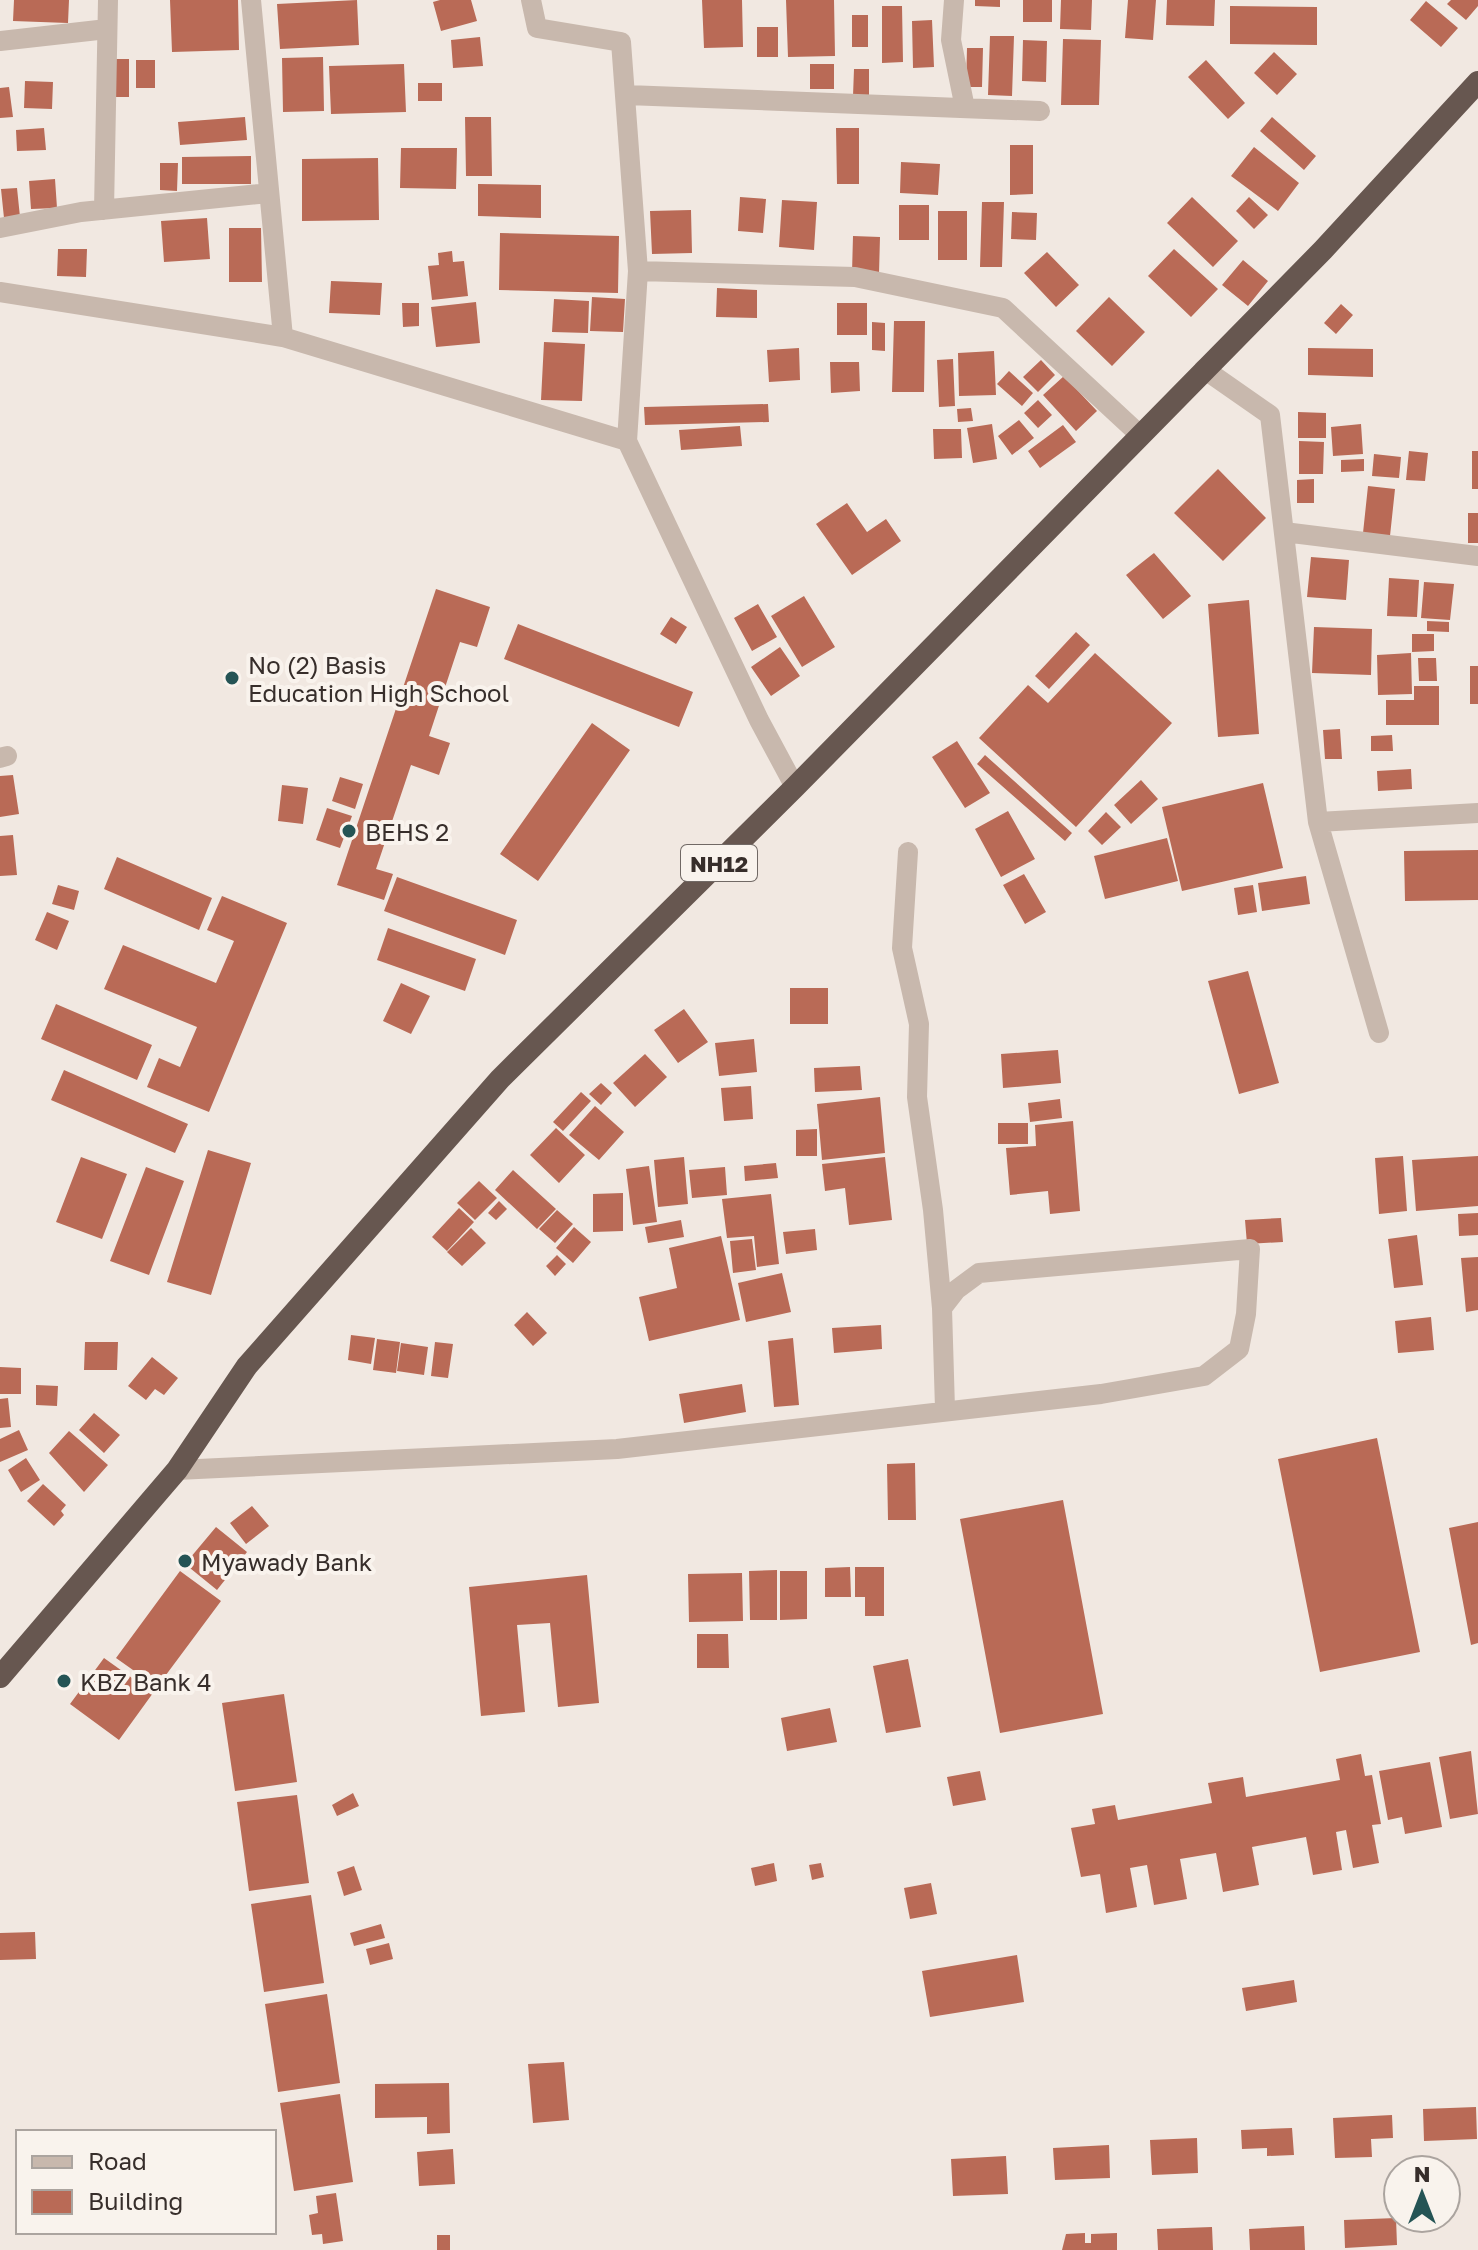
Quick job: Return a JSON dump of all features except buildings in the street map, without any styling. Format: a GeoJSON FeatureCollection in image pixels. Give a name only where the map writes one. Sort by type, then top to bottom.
{"type":"FeatureCollection","features":[{"type":"Feature","properties":{"kind":"highway","name":"NH12"},"geometry":{"type":"LineString","coordinates":[[0,1677],[177,1470],[247,1366],[500,1079],[795,787],[1323,250],[1476,88]]}},
{"type":"Feature","properties":{"kind":"street"},"geometry":{"type":"LineString","coordinates":[[104,210],[108,0]]}},
{"type":"Feature","properties":{"kind":"street"},"geometry":{"type":"LineString","coordinates":[[251,0],[283,337]]}},
{"type":"Feature","properties":{"kind":"street"},"geometry":{"type":"LineString","coordinates":[[531,0],[537,28],[621,42],[638,271],[627,441],[759,720],[795,787]]}},
{"type":"Feature","properties":{"kind":"street"},"geometry":{"type":"LineString","coordinates":[[954,0],[951,40],[965,108]]}},
{"type":"Feature","properties":{"kind":"street"},"geometry":{"type":"LineString","coordinates":[[0,41],[107,29]]}},
{"type":"Feature","properties":{"kind":"street"},"geometry":{"type":"LineString","coordinates":[[627,95],[1040,111]]}},
{"type":"Feature","properties":{"kind":"street"},"geometry":{"type":"LineString","coordinates":[[0,228],[104,210],[269,193]]}},
{"type":"Feature","properties":{"kind":"street"},"geometry":{"type":"LineString","coordinates":[[638,271],[855,277],[1003,308],[1140,435]]}},
{"type":"Feature","properties":{"kind":"street"},"geometry":{"type":"LineString","coordinates":[[0,292],[283,337],[627,441]]}},
{"type":"Feature","properties":{"kind":"street"},"geometry":{"type":"LineString","coordinates":[[1204,369],[1270,415],[1318,822],[1379,1033]]}},
{"type":"Feature","properties":{"kind":"street"},"geometry":{"type":"LineString","coordinates":[[1284,532],[1478,556]]}},
{"type":"Feature","properties":{"kind":"street"},"geometry":{"type":"LineString","coordinates":[[1318,822],[1478,813]]}},
{"type":"Feature","properties":{"kind":"street"},"geometry":{"type":"LineString","coordinates":[[908,852],[902,948],[919,1024],[917,1097],[933,1210],[942,1308],[945,1409]]}},
{"type":"Feature","properties":{"kind":"street"},"geometry":{"type":"LineString","coordinates":[[177,1470],[617,1449],[945,1409],[1101,1394],[1204,1376],[1239,1349],[1246,1314],[1250,1249],[979,1273],[956,1290],[942,1308]]}},
{"type":"Feature","properties":{"kind":"place","name":"No (2) Basis Education High School"},"geometry":{"type":"Point","coordinates":[232,678]}},
{"type":"Feature","properties":{"kind":"place","name":"BEHS 2"},"geometry":{"type":"Point","coordinates":[349,831]}},
{"type":"Feature","properties":{"kind":"place","name":"Myawady Bank"},"geometry":{"type":"Point","coordinates":[185,1561]}},
{"type":"Feature","properties":{"kind":"place","name":"KBZ Bank 4"},"geometry":{"type":"Point","coordinates":[64,1681]}}]}
